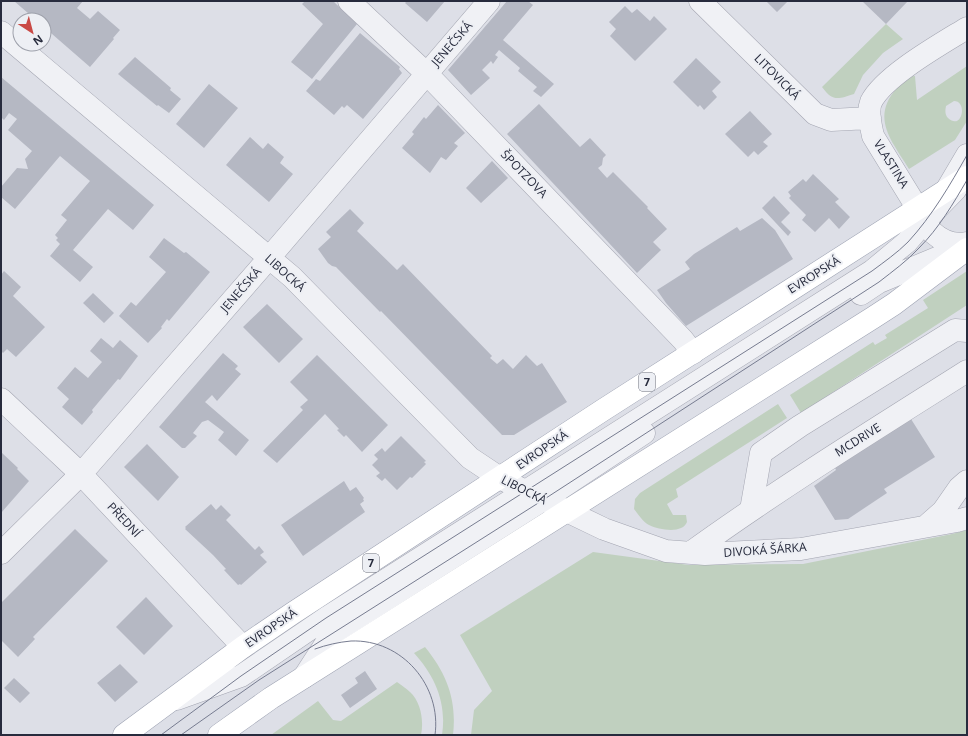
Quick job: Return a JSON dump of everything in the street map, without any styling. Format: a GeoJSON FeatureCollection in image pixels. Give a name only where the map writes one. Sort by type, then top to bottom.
{"type":"FeatureCollection","features":[{"type":"Feature","properties":{"kind":"main road","name":"EVROPSKÁ"},"geometry":{"type":"LineString","coordinates":[[124,735],[242,647],[603,410],[693,353],[926,222],[946,191],[967,178]]}},
{"type":"Feature","properties":{"kind":"main road"},"geometry":{"type":"LineString","coordinates":[[219,735],[271,698],[894,304],[967,249]]}},
{"type":"Feature","properties":{"kind":"street","name":"ŠPOTZOVA"},"geometry":{"type":"LineString","coordinates":[[349,1],[427,74],[683,340],[693,353]]}},
{"type":"Feature","properties":{"kind":"street","name":"JENEČSKÁ"},"geometry":{"type":"LineString","coordinates":[[1,553],[81,474],[269,258],[489,1]]}},
{"type":"Feature","properties":{"kind":"street","name":"LITOVICKÁ"},"geometry":{"type":"LineString","coordinates":[[700,1],[815,114],[831,120],[870,118]]}},
{"type":"Feature","properties":{"kind":"street","name":"VLASTINA"},"geometry":{"type":"LineString","coordinates":[[967,28],[910,64],[882,86],[870,103],[870,118],[873,136],[926,222],[939,238],[946,242],[954,244],[967,244]]}},
{"type":"Feature","properties":{"kind":"street","name":"LIBOCKÁ"},"geometry":{"type":"LineString","coordinates":[[1,32],[292,277],[463,452],[500,478],[567,512]]}},
{"type":"Feature","properties":{"kind":"street"},"geometry":{"type":"LineString","coordinates":[[946,191],[967,155]]}},
{"type":"Feature","properties":{"kind":"street"},"geometry":{"type":"LineString","coordinates":[[304,677],[332,634],[534,496],[872,271],[898,250],[967,178]]}},
{"type":"Feature","properties":{"kind":"street"},"geometry":{"type":"LineString","coordinates":[[165,703],[241,676],[326,618],[534,496],[879,282],[911,256],[926,222]]}},
{"type":"Feature","properties":{"kind":"street"},"geometry":{"type":"LineString","coordinates":[[879,282],[967,244]]}},
{"type":"Feature","properties":{"kind":"street"},"geometry":{"type":"LineString","coordinates":[[751,510],[761,452],[800,426],[955,330],[967,331]]}},
{"type":"Feature","properties":{"kind":"street","name":"MCDRIVE"},"geometry":{"type":"LineString","coordinates":[[690,553],[829,458],[967,371]]}},
{"type":"Feature","properties":{"kind":"street","name":"PŘEDNÍ"},"geometry":{"type":"LineString","coordinates":[[1,399],[81,474],[242,647]]}},
{"type":"Feature","properties":{"kind":"street"},"geometry":{"type":"LineString","coordinates":[[926,526],[943,510],[959,488],[967,481]]}},
{"type":"Feature","properties":{"kind":"street","name":"DIVOKÁ ŠÁRKA"},"geometry":{"type":"LineString","coordinates":[[567,512],[604,529],[666,551],[705,554],[801,549],[967,518]]}},
{"type":"Feature","properties":{"kind":"green space"},"geometry":{"type":"Polygon","coordinates":[[[886,24],[903,39],[883,53],[863,75],[854,94],[840,98],[829,95],[822,87],[886,24]]]}},
{"type":"Feature","properties":{"kind":"green space"},"geometry":{"type":"Polygon","coordinates":[[[967,66],[967,121],[955,140],[909,169],[896,149],[886,129],[884,119],[885,109],[889,99],[897,88],[905,80],[912,76],[915,76],[917,100],[967,66]],[[954,101],[946,106],[946,116],[953,121],[957,121],[962,114],[961,105],[954,101]]]}},
{"type":"Feature","properties":{"kind":"green space"},"geometry":{"type":"Polygon","coordinates":[[[967,271],[967,305],[801,413],[790,395],[873,342],[875,345],[887,338],[885,335],[928,308],[923,300],[967,271]]]}},
{"type":"Feature","properties":{"kind":"green space"},"geometry":{"type":"Polygon","coordinates":[[[778,404],[787,418],[676,489],[678,497],[667,504],[673,515],[686,515],[687,522],[682,528],[669,530],[656,528],[649,525],[641,518],[634,509],[635,499],[640,493],[778,404]]]}},
{"type":"Feature","properties":{"kind":"green space"},"geometry":{"type":"Polygon","coordinates":[[[967,530],[967,735],[471,735],[474,710],[492,691],[460,635],[593,552],[689,565],[803,564],[967,530]]]}},
{"type":"Feature","properties":{"kind":"green space"},"geometry":{"type":"Polygon","coordinates":[[[425,647],[445,677],[449,688],[453,710],[453,735],[442,735],[443,712],[438,691],[428,671],[414,653],[425,647]]]}},
{"type":"Feature","properties":{"kind":"green space"},"geometry":{"type":"Polygon","coordinates":[[[397,682],[410,692],[417,701],[422,718],[421,735],[271,735],[318,701],[333,720],[341,721],[397,682]]]}},
{"type":"Feature","properties":{"kind":"building"},"geometry":{"type":"Polygon","coordinates":[[[14,1],[83,1],[77,8],[90,19],[98,11],[120,30],[90,67],[52,34],[52,12],[27,12],[14,1]]]}},
{"type":"Feature","properties":{"kind":"building"},"geometry":{"type":"Polygon","coordinates":[[[305,1],[333,1],[357,24],[312,79],[291,62],[323,24],[302,4],[305,1]]]}},
{"type":"Feature","properties":{"kind":"building"},"geometry":{"type":"Polygon","coordinates":[[[407,1],[445,1],[427,22],[405,3],[407,1]]]}},
{"type":"Feature","properties":{"kind":"building"},"geometry":{"type":"Polygon","coordinates":[[[507,1],[528,1],[533,5],[503,40],[554,84],[541,97],[533,91],[537,87],[518,71],[520,68],[499,50],[495,55],[498,57],[493,64],[491,61],[482,70],[490,78],[471,95],[448,70],[507,1]]]}},
{"type":"Feature","properties":{"kind":"building"},"geometry":{"type":"Polygon","coordinates":[[[766,1],[788,1],[777,12],[766,1]]]}},
{"type":"Feature","properties":{"kind":"building"},"geometry":{"type":"Polygon","coordinates":[[[862,1],[908,1],[886,24],[862,1]]]}},
{"type":"Feature","properties":{"kind":"building"},"geometry":{"type":"Polygon","coordinates":[[[625,6],[632,13],[637,9],[650,21],[654,16],[667,29],[635,61],[610,36],[616,29],[609,22],[625,6]]]}},
{"type":"Feature","properties":{"kind":"building"},"geometry":{"type":"Polygon","coordinates":[[[360,33],[400,67],[399,69],[402,73],[363,119],[347,105],[344,108],[342,106],[334,115],[306,91],[316,79],[320,81],[360,33]]]}},
{"type":"Feature","properties":{"kind":"building"},"geometry":{"type":"Polygon","coordinates":[[[135,57],[171,88],[170,90],[181,99],[169,113],[158,105],[157,106],[118,74],[135,57]]]}},
{"type":"Feature","properties":{"kind":"building"},"geometry":{"type":"Polygon","coordinates":[[[696,58],[721,82],[712,91],[717,97],[704,110],[700,105],[698,107],[673,82],[696,58]]]}},
{"type":"Feature","properties":{"kind":"building"},"geometry":{"type":"Polygon","coordinates":[[[1,77],[154,205],[133,230],[108,209],[73,250],[93,267],[80,282],[50,256],[60,244],[56,240],[58,238],[55,235],[67,220],[61,215],[90,181],[60,156],[15,209],[1,197],[1,187],[17,168],[28,169],[25,159],[32,151],[8,130],[17,119],[9,113],[4,120],[1,117],[1,77]]]}},
{"type":"Feature","properties":{"kind":"building"},"geometry":{"type":"Polygon","coordinates":[[[209,84],[238,108],[204,148],[176,124],[209,84]]]}},
{"type":"Feature","properties":{"kind":"building"},"geometry":{"type":"Polygon","coordinates":[[[539,104],[580,147],[590,138],[606,155],[603,158],[602,165],[598,168],[607,178],[613,172],[648,207],[647,208],[667,229],[653,242],[661,250],[637,273],[507,134],[539,104]]]}},
{"type":"Feature","properties":{"kind":"building"},"geometry":{"type":"Polygon","coordinates":[[[438,105],[465,133],[454,143],[458,146],[446,160],[441,157],[430,173],[402,148],[414,134],[412,132],[424,117],[426,119],[438,105]]]}},
{"type":"Feature","properties":{"kind":"building"},"geometry":{"type":"Polygon","coordinates":[[[750,111],[772,134],[763,142],[768,146],[758,155],[754,151],[748,157],[725,134],[750,111]]]}},
{"type":"Feature","properties":{"kind":"building"},"geometry":{"type":"Polygon","coordinates":[[[250,137],[263,149],[268,143],[284,157],[280,163],[293,174],[269,202],[226,165],[250,137]]]}},
{"type":"Feature","properties":{"kind":"building"},"geometry":{"type":"Polygon","coordinates":[[[492,161],[508,178],[481,203],[466,188],[492,161]]]}},
{"type":"Feature","properties":{"kind":"building"},"geometry":{"type":"Polygon","coordinates":[[[813,174],[839,199],[835,202],[850,217],[839,229],[829,218],[815,232],[802,220],[806,215],[789,198],[791,196],[788,192],[803,179],[806,182],[813,174]]]}},
{"type":"Feature","properties":{"kind":"building"},"geometry":{"type":"Polygon","coordinates":[[[774,196],[790,213],[781,222],[791,232],[788,236],[762,208],[774,196]]]}},
{"type":"Feature","properties":{"kind":"building"},"geometry":{"type":"Polygon","coordinates":[[[350,209],[364,223],[357,231],[397,270],[403,264],[492,356],[490,358],[497,364],[503,359],[513,369],[526,355],[537,366],[542,363],[567,402],[514,435],[502,435],[381,311],[380,312],[336,267],[328,263],[318,249],[331,237],[326,232],[350,209]]]}},
{"type":"Feature","properties":{"kind":"building"},"geometry":{"type":"Polygon","coordinates":[[[762,218],[775,230],[793,259],[686,326],[657,290],[690,269],[685,262],[694,254],[737,227],[740,231],[762,218]]]}},
{"type":"Feature","properties":{"kind":"building"},"geometry":{"type":"Polygon","coordinates":[[[164,238],[184,253],[186,252],[210,272],[169,321],[167,319],[161,327],[162,328],[148,343],[119,316],[131,302],[136,306],[166,272],[149,257],[164,238]]]}},
{"type":"Feature","properties":{"kind":"building"},"geometry":{"type":"Polygon","coordinates":[[[4,271],[21,287],[13,296],[45,327],[16,357],[7,349],[3,353],[1,351],[1,275],[4,271]]]}},
{"type":"Feature","properties":{"kind":"building"},"geometry":{"type":"Polygon","coordinates":[[[93,293],[114,313],[104,323],[83,303],[93,293]]]}},
{"type":"Feature","properties":{"kind":"building"},"geometry":{"type":"Polygon","coordinates":[[[267,304],[303,339],[279,363],[243,327],[267,304]]]}},
{"type":"Feature","properties":{"kind":"building"},"geometry":{"type":"Polygon","coordinates":[[[101,338],[113,348],[120,340],[138,356],[120,380],[118,379],[92,410],[93,412],[82,425],[62,407],[69,399],[57,388],[75,367],[88,378],[102,362],[90,351],[101,338]]]}},
{"type":"Feature","properties":{"kind":"building"},"geometry":{"type":"Polygon","coordinates":[[[223,353],[238,366],[235,369],[241,374],[217,401],[212,395],[205,402],[249,440],[236,456],[218,440],[224,432],[208,420],[202,422],[193,433],[197,436],[185,448],[182,448],[159,427],[223,353]]]}},
{"type":"Feature","properties":{"kind":"building"},"geometry":{"type":"Polygon","coordinates":[[[317,355],[388,425],[362,452],[346,435],[344,437],[337,430],[339,429],[325,414],[277,463],[263,451],[303,410],[300,407],[308,400],[290,382],[317,355]]]}},
{"type":"Feature","properties":{"kind":"building"},"geometry":{"type":"Polygon","coordinates":[[[911,419],[935,457],[884,489],[887,493],[848,519],[835,520],[814,486],[836,470],[835,468],[911,419]]]}},
{"type":"Feature","properties":{"kind":"building"},"geometry":{"type":"Polygon","coordinates":[[[401,436],[426,461],[424,462],[426,464],[397,490],[385,478],[382,481],[376,476],[380,473],[372,465],[378,459],[374,455],[382,448],[385,452],[401,436]]]}},
{"type":"Feature","properties":{"kind":"building"},"geometry":{"type":"Polygon","coordinates":[[[147,444],[179,477],[158,501],[124,467],[147,444]]]}},
{"type":"Feature","properties":{"kind":"building"},"geometry":{"type":"Polygon","coordinates":[[[1,452],[29,481],[1,513],[1,452]]]}},
{"type":"Feature","properties":{"kind":"building"},"geometry":{"type":"Polygon","coordinates":[[[344,481],[350,491],[356,487],[364,498],[364,501],[360,504],[365,512],[303,556],[281,525],[344,481]]]}},
{"type":"Feature","properties":{"kind":"building"},"geometry":{"type":"Polygon","coordinates":[[[211,504],[216,510],[221,505],[231,515],[226,520],[255,550],[259,546],[264,552],[260,555],[267,562],[241,585],[238,585],[213,555],[185,529],[185,527],[211,504]]]}},
{"type":"Feature","properties":{"kind":"building"},"geometry":{"type":"Polygon","coordinates":[[[75,529],[108,561],[33,637],[35,639],[18,657],[1,640],[1,603],[75,529]]]}},
{"type":"Feature","properties":{"kind":"building"},"geometry":{"type":"Polygon","coordinates":[[[146,597],[173,626],[144,655],[116,627],[146,597]]]}},
{"type":"Feature","properties":{"kind":"building"},"geometry":{"type":"Polygon","coordinates":[[[120,664],[138,682],[115,702],[97,683],[120,664]]]}},
{"type":"Feature","properties":{"kind":"building"},"geometry":{"type":"Polygon","coordinates":[[[365,671],[377,689],[350,708],[341,695],[358,683],[355,678],[365,671]]]}},
{"type":"Feature","properties":{"kind":"building"},"geometry":{"type":"Polygon","coordinates":[[[14,678],[30,693],[20,703],[4,688],[14,678]]]}},
{"type":"Feature","properties":{"kind":"tram line"},"geometry":{"type":"LineString","coordinates":[[161,735],[241,676],[326,618],[872,271],[899,250],[917,232],[940,200],[967,155]]}},
{"type":"Feature","properties":{"kind":"tram line"},"geometry":{"type":"LineString","coordinates":[[181,735],[259,680],[543,500],[879,282],[905,262],[933,232],[945,216],[967,180]]}},
{"type":"Feature","properties":{"kind":"tram line"},"geometry":{"type":"LineString","coordinates":[[315,649],[346,641],[370,642],[387,648],[402,657],[415,669],[425,683],[432,699],[435,717],[435,735]]}}]}
